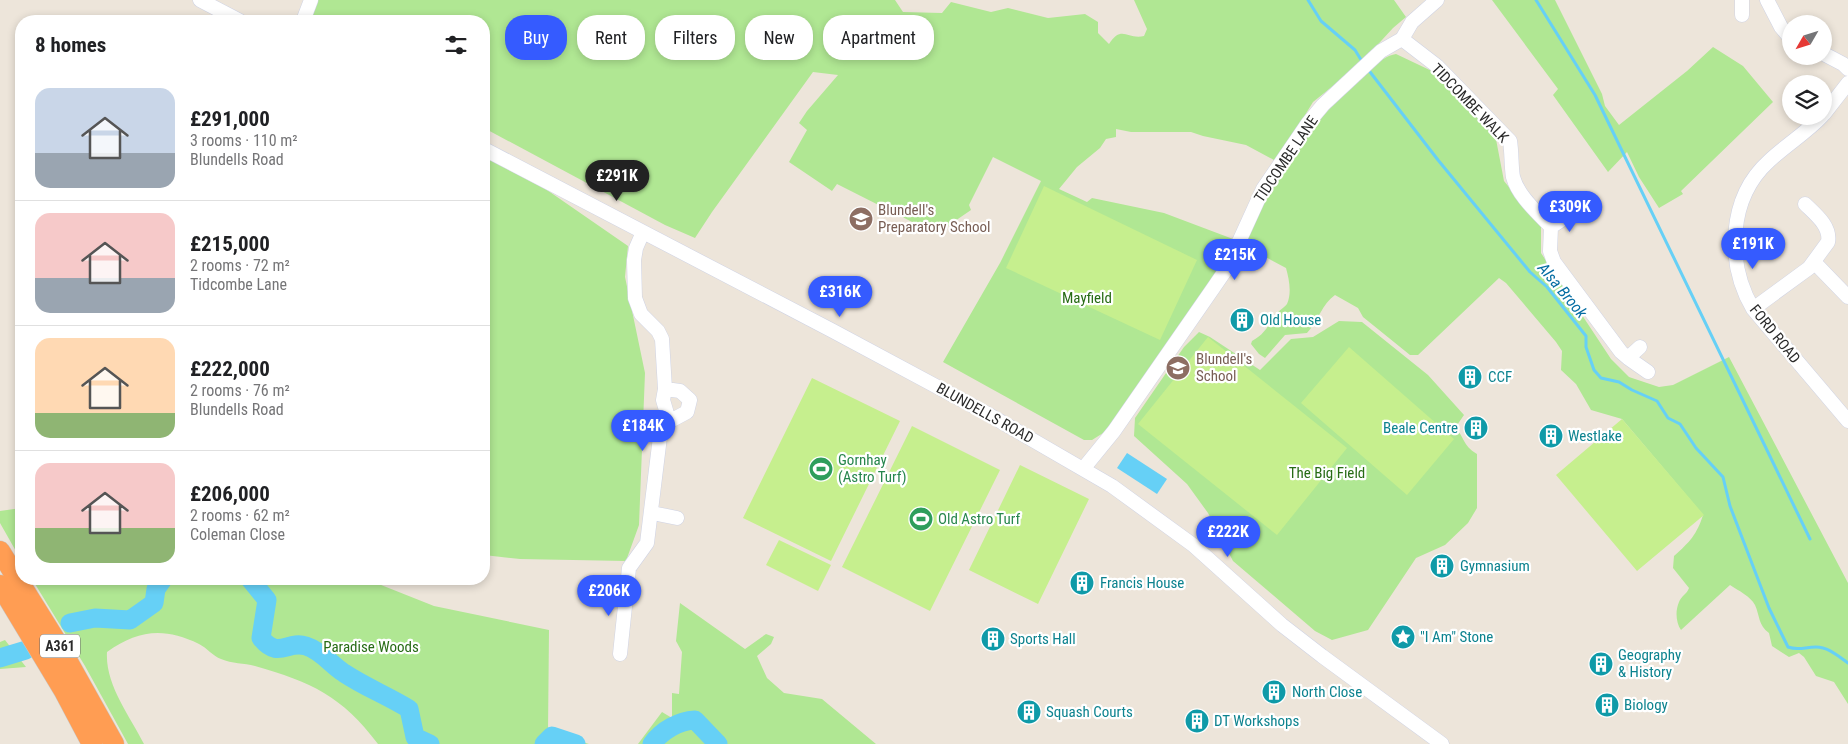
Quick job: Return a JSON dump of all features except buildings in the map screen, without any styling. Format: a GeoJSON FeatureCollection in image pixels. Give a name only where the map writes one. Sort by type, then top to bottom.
{"type":"FeatureCollection","features":[{"type":"Feature","properties":{"kind":"highway","name":"A361"},"geometry":{"type":"LineString","coordinates":[[0,551],[15,575]]}},
{"type":"Feature","properties":{"kind":"highway","name":"A361"},"geometry":{"type":"LineString","coordinates":[[0,585],[64,691],[92,744]]}},
{"type":"Feature","properties":{"kind":"highway","name":"A361"},"geometry":{"type":"LineString","coordinates":[[21,585],[58,644],[114,744]]}},
{"type":"Feature","properties":{"kind":"street"},"geometry":{"type":"LineString","coordinates":[[200,0],[229,15]]}},
{"type":"Feature","properties":{"kind":"street"},"geometry":{"type":"LineString","coordinates":[[305,15],[311,0]]}},
{"type":"Feature","properties":{"kind":"street","name":"TIDCOMBE LANE"},"geometry":{"type":"LineString","coordinates":[[1083,469],[1114,431],[1214,287],[1226,268],[1248,218],[1274,171],[1323,105],[1371,60],[1402,39],[1412,22],[1437,0]]}},
{"type":"Feature","properties":{"kind":"street"},"geometry":{"type":"LineString","coordinates":[[1742,0],[1742,15]]}},
{"type":"Feature","properties":{"kind":"street"},"geometry":{"type":"LineString","coordinates":[[1767,0],[1782,28]]}},
{"type":"Feature","properties":{"kind":"street","name":"TIDCOMBE WALK"},"geometry":{"type":"LineString","coordinates":[[1402,39],[1437,66],[1494,127],[1510,141],[1516,184],[1537,215],[1551,228]]}},
{"type":"Feature","properties":{"kind":"street"},"geometry":{"type":"LineString","coordinates":[[1832,58],[1848,68]]}},
{"type":"Feature","properties":{"kind":"street","name":"FORD ROAD"},"geometry":{"type":"LineString","coordinates":[[1832,103],[1848,83]]}},
{"type":"Feature","properties":{"kind":"street","name":"FORD ROAD"},"geometry":{"type":"LineString","coordinates":[[1812,125],[1756,174],[1740,206],[1735,224],[1736,262],[1742,289],[1753,309],[1848,421]]}},
{"type":"Feature","properties":{"kind":"street","name":"BLUNDELLS ROAD"},"geometry":{"type":"LineString","coordinates":[[490,152],[833,330],[986,413],[1083,469],[1170,527],[1282,625],[1442,744]]}},
{"type":"Feature","properties":{"kind":"street"},"geometry":{"type":"LineString","coordinates":[[1753,309],[1814,262],[1827,245],[1829,238],[1824,224],[1805,204]]}},
{"type":"Feature","properties":{"kind":"street"},"geometry":{"type":"LineString","coordinates":[[1572,213],[1551,228],[1550,251],[1554,262],[1578,298],[1610,335],[1615,345],[1628,358],[1648,372]]}},
{"type":"Feature","properties":{"kind":"street"},"geometry":{"type":"LineString","coordinates":[[643,232],[636,248],[634,260],[635,298],[641,314],[658,332],[662,340],[665,389],[664,410],[668,417],[674,419],[687,412],[690,400],[680,390],[665,389]]}},
{"type":"Feature","properties":{"kind":"street"},"geometry":{"type":"LineString","coordinates":[[1814,262],[1848,297]]}},
{"type":"Feature","properties":{"kind":"street"},"geometry":{"type":"LineString","coordinates":[[1628,358],[1640,347]]}},
{"type":"Feature","properties":{"kind":"street"},"geometry":{"type":"LineString","coordinates":[[620,654],[628,568],[647,543],[660,437],[668,417]]}},
{"type":"Feature","properties":{"kind":"street"},"geometry":{"type":"LineString","coordinates":[[652,513],[676,518]]}},
{"type":"Feature","properties":{"kind":"green space","name":"Mayfield"},"geometry":{"type":"Polygon","coordinates":[[[317,0],[895,0],[903,12],[942,13],[951,2],[991,12],[1008,8],[1048,18],[1085,14],[1098,22],[1098,33],[1109,44],[1121,34],[1138,37],[1144,36],[1147,29],[1134,0],[1394,0],[1406,17],[1393,28],[1359,65],[1313,102],[1285,148],[1274,160],[1246,145],[1191,132],[1131,132],[1116,129],[1116,137],[1106,139],[1100,148],[1077,167],[1059,189],[1087,202],[1092,198],[1164,213],[1233,239],[1222,267],[1111,428],[1092,440],[1084,440],[943,362],[1000,263],[1041,181],[993,157],[969,205],[971,210],[936,234],[837,184],[832,191],[789,162],[807,130],[799,123],[838,75],[813,72],[695,238],[665,225],[490,131],[490,15],[312,15],[317,0]]]}},
{"type":"Feature","properties":{"kind":"green space"},"geometry":{"type":"Polygon","coordinates":[[[1492,0],[1555,0],[1602,94],[1605,106],[1619,125],[1687,71],[1713,47],[1743,66],[1773,102],[1681,191],[1683,194],[1659,208],[1639,177],[1627,152],[1608,172],[1553,95],[1558,89],[1492,0]]]}},
{"type":"Feature","properties":{"kind":"green space"},"geometry":{"type":"Polygon","coordinates":[[[1396,54],[1436,73],[1495,134],[1504,181],[1541,227],[1541,253],[1611,359],[1629,377],[1659,387],[1673,385],[1729,357],[1848,583],[1848,704],[1834,682],[1816,676],[1804,657],[1799,653],[1789,657],[1772,646],[1769,633],[1761,624],[1753,602],[1730,585],[1681,630],[1677,620],[1677,609],[1680,600],[1689,588],[1673,568],[1674,556],[1692,537],[1703,515],[1622,419],[1591,410],[1576,384],[1561,370],[1562,351],[1556,342],[1506,283],[1499,278],[1418,355],[1410,355],[1363,317],[1358,308],[1335,295],[1327,303],[1307,333],[1285,335],[1265,358],[1251,344],[1252,341],[1264,332],[1278,312],[1286,305],[1289,300],[1290,291],[1286,268],[1243,245],[1264,200],[1281,172],[1328,111],[1365,72],[1382,60],[1396,54]]]}},
{"type":"Feature","properties":{"kind":"green space"},"geometry":{"type":"Polygon","coordinates":[[[490,160],[547,190],[628,246],[625,277],[645,373],[639,525],[626,561],[520,559],[490,556],[490,160]]]}},
{"type":"Feature","properties":{"kind":"green space","name":"Mayfield"},"geometry":{"type":"Polygon","coordinates":[[[1044,186],[1197,260],[1160,340],[1006,268],[1044,186]]]}},
{"type":"Feature","properties":{"kind":"green space","name":"The Big Field"},"geometry":{"type":"Polygon","coordinates":[[[1339,321],[1362,322],[1428,375],[1464,415],[1455,428],[1466,444],[1477,454],[1477,508],[1468,523],[1445,545],[1416,558],[1368,630],[1332,640],[1315,631],[1233,561],[1208,513],[1187,484],[1134,436],[1135,418],[1184,347],[1199,332],[1210,337],[1260,370],[1291,339],[1313,337],[1339,321]]]}},
{"type":"Feature","properties":{"kind":"green space"},"geometry":{"type":"Polygon","coordinates":[[[1208,337],[1347,448],[1277,535],[1138,424],[1208,337]]]}},
{"type":"Feature","properties":{"kind":"green space"},"geometry":{"type":"Polygon","coordinates":[[[1349,347],[1454,439],[1407,495],[1301,403],[1349,347]]]}},
{"type":"Feature","properties":{"kind":"green space","name":"Gornhay (Astro Turf)"},"geometry":{"type":"Polygon","coordinates":[[[812,378],[900,421],[831,561],[743,518],[812,378]]]}},
{"type":"Feature","properties":{"kind":"green space"},"geometry":{"type":"Polygon","coordinates":[[[1622,419],[1704,515],[1637,571],[1556,475],[1622,419]]]}},
{"type":"Feature","properties":{"kind":"green space","name":"Old Astro Turf"},"geometry":{"type":"Polygon","coordinates":[[[912,426],[1000,470],[930,611],[842,567],[912,426]]]}},
{"type":"Feature","properties":{"kind":"green space"},"geometry":{"type":"Polygon","coordinates":[[[1020,465],[1089,499],[1038,604],[969,570],[1020,465]]]}},
{"type":"Feature","properties":{"kind":"green space"},"geometry":{"type":"Polygon","coordinates":[[[15,509],[15,549],[0,523],[0,511],[15,509]]]}},
{"type":"Feature","properties":{"kind":"green space"},"geometry":{"type":"Polygon","coordinates":[[[779,540],[831,565],[818,591],[766,565],[779,540]]]}},
{"type":"Feature","properties":{"kind":"green space","name":"Paradise Woods"},"geometry":{"type":"Polygon","coordinates":[[[36,585],[381,585],[434,606],[549,630],[548,731],[589,744],[378,744],[365,728],[338,702],[309,685],[255,666],[225,661],[199,644],[174,635],[152,633],[130,639],[107,652],[107,664],[114,688],[144,744],[128,744],[85,666],[36,585]]]}},
{"type":"Feature","properties":{"kind":"green space"},"geometry":{"type":"Polygon","coordinates":[[[680,603],[745,649],[766,634],[774,637],[771,644],[757,656],[767,678],[784,693],[822,699],[876,744],[638,744],[662,712],[672,718],[672,693],[679,694],[682,652],[676,641],[680,603]]]}},
{"type":"Feature","properties":{"kind":"green space"},"geometry":{"type":"Polygon","coordinates":[[[5,640],[26,667],[0,669],[0,642],[5,640]]]}},
{"type":"Feature","properties":{"kind":"water"},"geometry":{"type":"Polygon","coordinates":[[[1127,453],[1167,479],[1157,494],[1117,468],[1127,453]]]}},
{"type":"Feature","properties":{"kind":"waterway","name":"Alsa Brook"},"geometry":{"type":"LineString","coordinates":[[1308,0],[1321,21],[1355,50],[1363,63]]}},
{"type":"Feature","properties":{"kind":"waterway"},"geometry":{"type":"LineString","coordinates":[[1536,0],[1595,95],[1810,539]]}},
{"type":"Feature","properties":{"kind":"waterway","name":"Alsa Brook"},"geometry":{"type":"LineString","coordinates":[[1367,68],[1438,160],[1530,272],[1547,287],[1586,336],[1586,347],[1594,370],[1601,378],[1619,382],[1657,401],[1668,418],[1680,424],[1696,448],[1723,477],[1730,506],[1769,608],[1788,647],[1795,649],[1816,647],[1825,649],[1833,652],[1848,663]]}},
{"type":"Feature","properties":{"kind":"waterway"},"geometry":{"type":"LineString","coordinates":[[70,623],[95,618],[130,620],[154,603],[156,589],[159,585]]}},
{"type":"Feature","properties":{"kind":"waterway"},"geometry":{"type":"LineString","coordinates":[[255,585],[267,600],[261,638],[267,644],[278,649],[299,645],[317,651],[339,670],[409,709],[415,737],[430,744]]}},
{"type":"Feature","properties":{"kind":"waterway"},"geometry":{"type":"LineString","coordinates":[[0,658],[26,650]]}},
{"type":"Feature","properties":{"kind":"waterway"},"geometry":{"type":"LineString","coordinates":[[652,744],[671,727],[695,720],[718,744]]}},
{"type":"Feature","properties":{"kind":"waterway"},"geometry":{"type":"LineString","coordinates":[[544,744],[552,736],[576,744]]}},
{"type":"Feature","properties":{"kind":"place","name":"Blundell's Preparatory School"},"geometry":{"type":"Point","coordinates":[861,219]}},
{"type":"Feature","properties":{"kind":"place","name":"Old House"},"geometry":{"type":"Point","coordinates":[1242,320]}},
{"type":"Feature","properties":{"kind":"place","name":"Blundell's School"},"geometry":{"type":"Point","coordinates":[1178,368]}},
{"type":"Feature","properties":{"kind":"place","name":"CCF"},"geometry":{"type":"Point","coordinates":[1470,377]}},
{"type":"Feature","properties":{"kind":"place","name":"Beale Centre"},"geometry":{"type":"Point","coordinates":[1476,428]}},
{"type":"Feature","properties":{"kind":"place","name":"Westlake"},"geometry":{"type":"Point","coordinates":[1551,436]}},
{"type":"Feature","properties":{"kind":"place","name":"Gornhay (Astro Turf)"},"geometry":{"type":"Point","coordinates":[821,469]}},
{"type":"Feature","properties":{"kind":"place","name":"Old Astro Turf"},"geometry":{"type":"Point","coordinates":[921,519]}},
{"type":"Feature","properties":{"kind":"place","name":"Gymnasium"},"geometry":{"type":"Point","coordinates":[1442,566]}},
{"type":"Feature","properties":{"kind":"place","name":"Francis House"},"geometry":{"type":"Point","coordinates":[1082,583]}},
{"type":"Feature","properties":{"kind":"place","name":"\"I Am\" Stone"},"geometry":{"type":"Point","coordinates":[1403,637]}},
{"type":"Feature","properties":{"kind":"place","name":"Sports Hall"},"geometry":{"type":"Point","coordinates":[993,639]}},
{"type":"Feature","properties":{"kind":"place","name":"Geography & History"},"geometry":{"type":"Point","coordinates":[1601,664]}},
{"type":"Feature","properties":{"kind":"place","name":"North Close"},"geometry":{"type":"Point","coordinates":[1274,692]}},
{"type":"Feature","properties":{"kind":"place","name":"Biology"},"geometry":{"type":"Point","coordinates":[1607,705]}},
{"type":"Feature","properties":{"kind":"place","name":"Squash Courts"},"geometry":{"type":"Point","coordinates":[1029,712]}},
{"type":"Feature","properties":{"kind":"place","name":"DT Workshops"},"geometry":{"type":"Point","coordinates":[1197,721]}}]}
